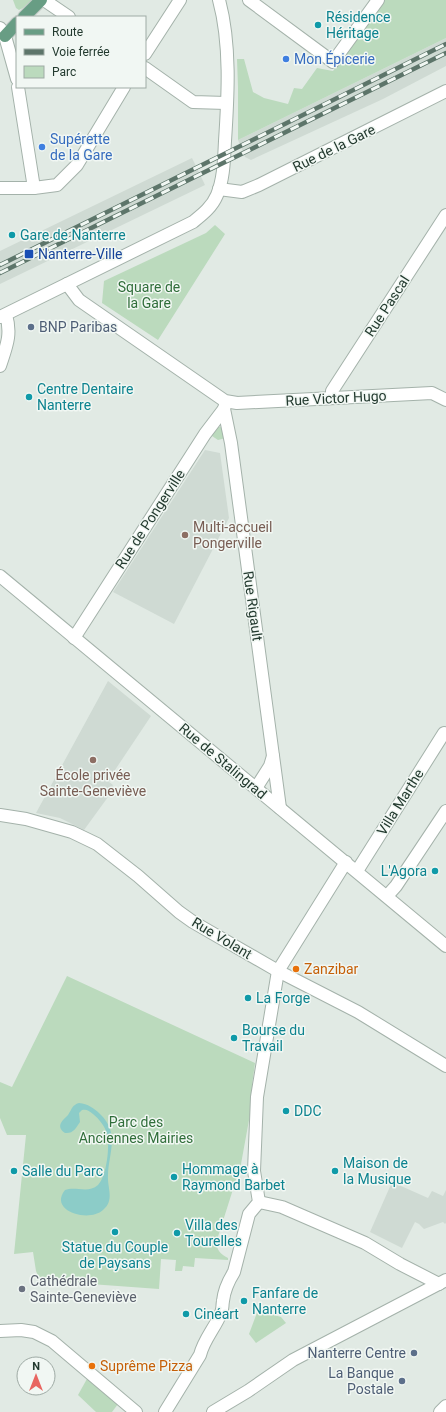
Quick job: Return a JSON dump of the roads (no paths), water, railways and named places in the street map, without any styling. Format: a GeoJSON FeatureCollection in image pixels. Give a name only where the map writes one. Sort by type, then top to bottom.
{"type":"FeatureCollection","features":[{"type":"Feature","properties":{"kind":"main road"},"geometry":{"type":"LineString","coordinates":[[25,16],[41,0]]}},
{"type":"Feature","properties":{"kind":"main road"},"geometry":{"type":"LineString","coordinates":[[2,35],[16,25]]}},
{"type":"Feature","properties":{"kind":"street"},"geometry":{"type":"LineString","coordinates":[[44,0],[68,16]]}},
{"type":"Feature","properties":{"kind":"street"},"geometry":{"type":"LineString","coordinates":[[146,52],[180,0]]}},
{"type":"Feature","properties":{"kind":"street"},"geometry":{"type":"LineString","coordinates":[[0,366],[8,343],[9,333],[9,325],[3,316],[193,222],[206,212],[213,204],[219,189],[223,171],[226,103],[226,44],[222,10],[219,0]]}},
{"type":"Feature","properties":{"kind":"street"},"geometry":{"type":"LineString","coordinates":[[249,0],[333,62],[378,0]]}},
{"type":"Feature","properties":{"kind":"street"},"geometry":{"type":"LineString","coordinates":[[2,35],[16,76]]}},
{"type":"Feature","properties":{"kind":"street"},"geometry":{"type":"LineString","coordinates":[[146,69],[193,102],[226,103]]}},
{"type":"Feature","properties":{"kind":"street"},"geometry":{"type":"LineString","coordinates":[[18,88],[34,188]]}},
{"type":"Feature","properties":{"kind":"street"},"geometry":{"type":"LineString","coordinates":[[0,188],[57,186],[77,165],[123,88]]}},
{"type":"Feature","properties":{"kind":"street","name":"Rue de la Gare"},"geometry":{"type":"LineString","coordinates":[[219,189],[242,192],[259,185],[446,91]]}},
{"type":"Feature","properties":{"kind":"street","name":"Rue Pascal"},"geometry":{"type":"LineString","coordinates":[[332,398],[332,391],[446,215]]}},
{"type":"Feature","properties":{"kind":"street"},"geometry":{"type":"LineString","coordinates":[[67,284],[79,300],[225,405]]}},
{"type":"Feature","properties":{"kind":"street","name":"Rue Victor Hugo"},"geometry":{"type":"LineString","coordinates":[[225,405],[237,403],[432,393],[446,400]]}},
{"type":"Feature","properties":{"kind":"street","name":"Rue de Pongerville"},"geometry":{"type":"LineString","coordinates":[[74,638],[225,405]]}},
{"type":"Feature","properties":{"kind":"street","name":"Rue Rigault"},"geometry":{"type":"LineString","coordinates":[[225,405],[280,808]]}},
{"type":"Feature","properties":{"kind":"street","name":"Rue de Stalingrad"},"geometry":{"type":"LineString","coordinates":[[0,576],[446,946]]}},
{"type":"Feature","properties":{"kind":"street","name":"Villa Marthe"},"geometry":{"type":"LineString","coordinates":[[357,871],[444,733]]}},
{"type":"Feature","properties":{"kind":"street"},"geometry":{"type":"LineString","coordinates":[[256,788],[270,766],[273,755]]}},
{"type":"Feature","properties":{"kind":"street"},"geometry":{"type":"LineString","coordinates":[[387,896],[396,886],[446,811]]}},
{"type":"Feature","properties":{"kind":"street","name":"Rue Volant"},"geometry":{"type":"LineString","coordinates":[[0,815],[26,819],[72,832],[97,844],[138,876],[179,912],[218,937],[278,972],[358,1012],[446,1066]]}},
{"type":"Feature","properties":{"kind":"street"},"geometry":{"type":"LineString","coordinates":[[165,1412],[200,1355],[202,1346],[223,1310],[223,1300],[230,1278],[234,1272],[249,1214],[259,1202],[254,1171],[257,1097],[278,972],[346,862]]}},
{"type":"Feature","properties":{"kind":"street"},"geometry":{"type":"LineString","coordinates":[[259,1202],[282,1207],[365,1243],[400,1264],[443,1282]]}},
{"type":"Feature","properties":{"kind":"street"},"geometry":{"type":"LineString","coordinates":[[213,1412],[248,1391],[293,1360],[443,1282]]}},
{"type":"Feature","properties":{"kind":"street"},"geometry":{"type":"LineString","coordinates":[[0,1331],[21,1330],[34,1332],[52,1340],[136,1412]]}},
{"type":"Feature","properties":{"kind":"street"},"geometry":{"type":"LineString","coordinates":[[440,1412],[446,1406]]}},
{"type":"Feature","properties":{"kind":"water"},"geometry":{"type":"Polygon","coordinates":[[[79,1103],[91,1107],[100,1114],[110,1128],[112,1136],[108,1175],[110,1198],[107,1206],[97,1214],[80,1215],[72,1213],[62,1204],[61,1197],[65,1190],[94,1188],[101,1181],[106,1168],[108,1139],[106,1131],[100,1120],[88,1110],[82,1110],[79,1113],[80,1122],[70,1133],[65,1133],[60,1126],[73,1106],[79,1103]]]}},
{"type":"Feature","properties":{"kind":"railway"},"geometry":{"type":"LineString","coordinates":[[0,265],[446,44]]}},
{"type":"Feature","properties":{"kind":"railway"},"geometry":{"type":"LineString","coordinates":[[0,273],[446,53]]}},
{"type":"Feature","properties":{"kind":"place","name":"Résidence Héritage"},"geometry":{"type":"Point","coordinates":[318,25]}},
{"type":"Feature","properties":{"kind":"place","name":"Mon Épicerie"},"geometry":{"type":"Point","coordinates":[286,59]}},
{"type":"Feature","properties":{"kind":"place","name":"Supérette de la Gare"},"geometry":{"type":"Point","coordinates":[42,147]}},
{"type":"Feature","properties":{"kind":"place","name":"Gare de Nanterre"},"geometry":{"type":"Point","coordinates":[12,235]}},
{"type":"Feature","properties":{"kind":"place","name":"Nanterre-Ville"},"geometry":{"type":"Point","coordinates":[29,254]}},
{"type":"Feature","properties":{"kind":"place","name":"BNP Paribas"},"geometry":{"type":"Point","coordinates":[31,327]}},
{"type":"Feature","properties":{"kind":"place","name":"Centre Dentaire Nanterre"},"geometry":{"type":"Point","coordinates":[29,397]}},
{"type":"Feature","properties":{"kind":"place","name":"Multi-accueil Pongerville"},"geometry":{"type":"Point","coordinates":[185,535]}},
{"type":"Feature","properties":{"kind":"place","name":"École privée Sainte-Geneviève"},"geometry":{"type":"Point","coordinates":[93,760]}},
{"type":"Feature","properties":{"kind":"place","name":"L'Agora"},"geometry":{"type":"Point","coordinates":[435,871]}},
{"type":"Feature","properties":{"kind":"place","name":"Zanzibar"},"geometry":{"type":"Point","coordinates":[296,969]}},
{"type":"Feature","properties":{"kind":"place","name":"La Forge"},"geometry":{"type":"Point","coordinates":[248,998]}},
{"type":"Feature","properties":{"kind":"place","name":"Bourse du Travail"},"geometry":{"type":"Point","coordinates":[234,1038]}},
{"type":"Feature","properties":{"kind":"place","name":"DDC"},"geometry":{"type":"Point","coordinates":[286,1111]}},
{"type":"Feature","properties":{"kind":"place","name":"Salle du Parc"},"geometry":{"type":"Point","coordinates":[14,1171]}},
{"type":"Feature","properties":{"kind":"place","name":"Maison de la Musique"},"geometry":{"type":"Point","coordinates":[335,1171]}},
{"type":"Feature","properties":{"kind":"place","name":"Hommage à Raymond Barbet"},"geometry":{"type":"Point","coordinates":[174,1177]}},
{"type":"Feature","properties":{"kind":"place","name":"Statue du Couple de Paysans"},"geometry":{"type":"Point","coordinates":[115,1232]}},
{"type":"Feature","properties":{"kind":"place","name":"Villa des Tourelles"},"geometry":{"type":"Point","coordinates":[177,1233]}},
{"type":"Feature","properties":{"kind":"place","name":"Cathédrale Sainte-Geneviève"},"geometry":{"type":"Point","coordinates":[22,1289]}},
{"type":"Feature","properties":{"kind":"place","name":"Fanfare de Nanterre"},"geometry":{"type":"Point","coordinates":[244,1301]}},
{"type":"Feature","properties":{"kind":"place","name":"Cinéart"},"geometry":{"type":"Point","coordinates":[186,1314]}},
{"type":"Feature","properties":{"kind":"place","name":"Nanterre Centre"},"geometry":{"type":"Point","coordinates":[414,1353]}},
{"type":"Feature","properties":{"kind":"place","name":"Suprême Pizza"},"geometry":{"type":"Point","coordinates":[92,1366]}},
{"type":"Feature","properties":{"kind":"place","name":"La Banque Postale"},"geometry":{"type":"Point","coordinates":[402,1381]}},
{"type":"Feature","properties":{"kind":"park label","name":"Square de la Gare"},"geometry":{"type":"Point","coordinates":[149,296]}},
{"type":"Feature","properties":{"kind":"park label","name":"Parc des Anciennes Mairies"},"geometry":{"type":"Point","coordinates":[136,1130]}}]}
